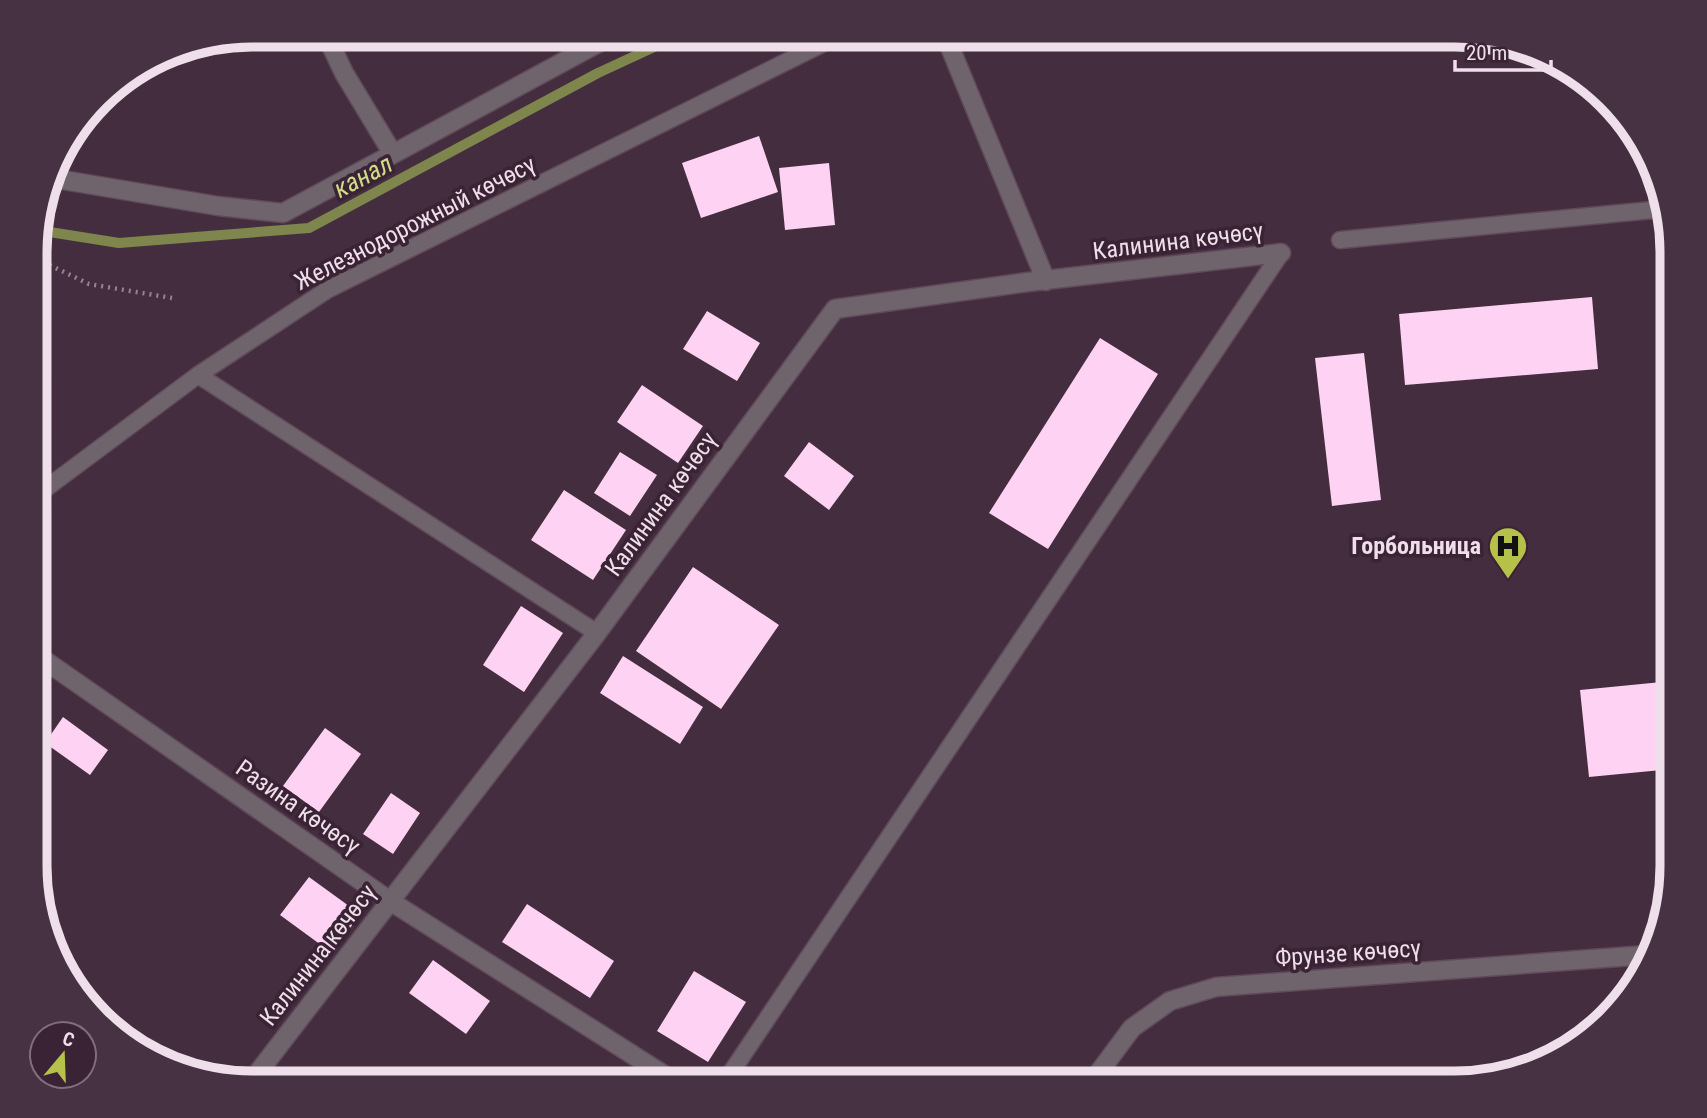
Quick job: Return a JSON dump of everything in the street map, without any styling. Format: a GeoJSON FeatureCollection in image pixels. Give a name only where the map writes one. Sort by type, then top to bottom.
{"type":"FeatureCollection","features":[{"type":"Feature","properties":{"kind":"street"},"geometry":{"type":"LineString","coordinates":[[332,47],[344,73],[393,154]]}},
{"type":"Feature","properties":{"kind":"street"},"geometry":{"type":"LineString","coordinates":[[61,180],[218,206],[283,213],[591,47]]}},
{"type":"Feature","properties":{"kind":"street"},"geometry":{"type":"LineString","coordinates":[[950,47],[1046,281]]}},
{"type":"Feature","properties":{"kind":"street","name":"Калинина көчөсү"},"geometry":{"type":"LineString","coordinates":[[259,1071],[597,633],[835,309],[1281,253]]}},
{"type":"Feature","properties":{"kind":"street","name":"Разина көчөсү"},"geometry":{"type":"LineString","coordinates":[[47,662],[390,901],[658,1071]]}},
{"type":"Feature","properties":{"kind":"street","name":"Фрунзе көчөсү"},"geometry":{"type":"LineString","coordinates":[[1100,1070],[1132,1028],[1170,1001],[1216,987],[1640,955]]}},
{"type":"Feature","properties":{"kind":"lane","name":"Железнодорожный көчөсү"},"geometry":{"type":"LineString","coordinates":[[47,488],[198,375],[327,290],[816,47]]}},
{"type":"Feature","properties":{"kind":"lane"},"geometry":{"type":"LineString","coordinates":[[1340,240],[1655,210]]}},
{"type":"Feature","properties":{"kind":"lane"},"geometry":{"type":"LineString","coordinates":[[732,1071],[1281,253]]}},
{"type":"Feature","properties":{"kind":"lane"},"geometry":{"type":"LineString","coordinates":[[198,375],[597,633]]}},
{"type":"Feature","properties":{"kind":"path"},"geometry":{"type":"LineString","coordinates":[[47,264],[89,284],[172,298]]}},
{"type":"Feature","properties":{"kind":"building"},"geometry":{"type":"Polygon","coordinates":[[[759,136],[778,192],[701,218],[682,163],[759,136]]]}},
{"type":"Feature","properties":{"kind":"building"},"geometry":{"type":"Polygon","coordinates":[[[829,163],[835,225],[785,230],[779,168],[829,163]]]}},
{"type":"Feature","properties":{"kind":"building"},"geometry":{"type":"Polygon","coordinates":[[[1592,297],[1598,369],[1405,385],[1399,314],[1592,297]]]}},
{"type":"Feature","properties":{"kind":"building"},"geometry":{"type":"Polygon","coordinates":[[[707,311],[760,343],[737,381],[683,349],[707,311]]]}},
{"type":"Feature","properties":{"kind":"building"},"geometry":{"type":"Polygon","coordinates":[[[1100,338],[1158,374],[1048,549],[989,513],[1100,338]]]}},
{"type":"Feature","properties":{"kind":"building"},"geometry":{"type":"Polygon","coordinates":[[[1364,353],[1381,500],[1332,506],[1315,358],[1364,353]]]}},
{"type":"Feature","properties":{"kind":"building"},"geometry":{"type":"Polygon","coordinates":[[[642,385],[703,426],[678,463],[617,422],[642,385]]]}},
{"type":"Feature","properties":{"kind":"building"},"geometry":{"type":"Polygon","coordinates":[[[809,442],[854,476],[829,510],[784,476],[809,442]]]}},
{"type":"Feature","properties":{"kind":"building"},"geometry":{"type":"Polygon","coordinates":[[[620,452],[657,475],[630,516],[594,493],[620,452]]]}},
{"type":"Feature","properties":{"kind":"building"},"geometry":{"type":"Polygon","coordinates":[[[564,490],[626,530],[593,580],[531,540],[564,490]]]}},
{"type":"Feature","properties":{"kind":"building"},"geometry":{"type":"Polygon","coordinates":[[[693,567],[779,625],[721,709],[636,651],[693,567]]]}},
{"type":"Feature","properties":{"kind":"building"},"geometry":{"type":"Polygon","coordinates":[[[521,606],[563,633],[524,692],[483,665],[521,606]]]}},
{"type":"Feature","properties":{"kind":"building"},"geometry":{"type":"Polygon","coordinates":[[[623,656],[703,707],[680,744],[600,693],[623,656]]]}},
{"type":"Feature","properties":{"kind":"building"},"geometry":{"type":"Polygon","coordinates":[[[1659,682],[1659,770],[1589,777],[1580,690],[1659,682]]]}},
{"type":"Feature","properties":{"kind":"building"},"geometry":{"type":"Polygon","coordinates":[[[63,717],[108,750],[90,775],[47,744],[47,740],[63,717]]]}},
{"type":"Feature","properties":{"kind":"building"},"geometry":{"type":"Polygon","coordinates":[[[325,728],[361,754],[319,812],[283,786],[325,728]]]}},
{"type":"Feature","properties":{"kind":"building"},"geometry":{"type":"Polygon","coordinates":[[[391,793],[420,813],[393,854],[363,834],[391,793]]]}},
{"type":"Feature","properties":{"kind":"building"},"geometry":{"type":"Polygon","coordinates":[[[309,877],[360,914],[332,953],[280,915],[309,877]]]}},
{"type":"Feature","properties":{"kind":"building"},"geometry":{"type":"Polygon","coordinates":[[[527,904],[614,961],[590,998],[502,942],[527,904]]]}},
{"type":"Feature","properties":{"kind":"building"},"geometry":{"type":"Polygon","coordinates":[[[433,960],[490,1001],[466,1034],[409,993],[433,960]]]}},
{"type":"Feature","properties":{"kind":"building"},"geometry":{"type":"Polygon","coordinates":[[[694,971],[746,1002],[708,1062],[657,1031],[694,971]]]}},
{"type":"Feature","properties":{"kind":"waterway","name":"канал"},"geometry":{"type":"LineString","coordinates":[[48,232],[119,243],[309,228],[598,73],[654,47]]}},
{"type":"Feature","properties":{"kind":"place","name":"Горбольница"},"geometry":{"type":"Point","coordinates":[1508,580]}}]}
